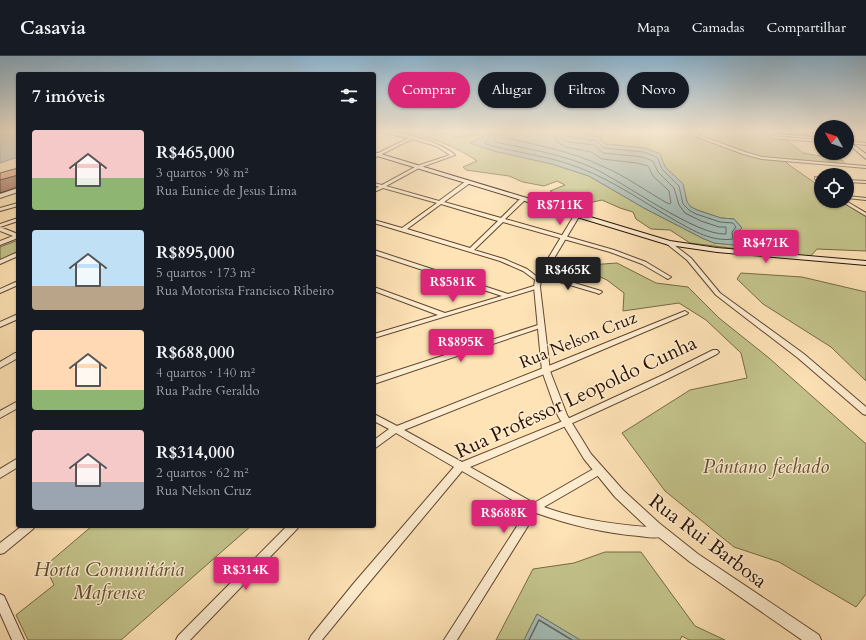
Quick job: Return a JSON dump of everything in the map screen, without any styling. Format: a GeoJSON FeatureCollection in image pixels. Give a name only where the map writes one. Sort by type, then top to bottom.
{"type":"FeatureCollection","features":[{"type":"Feature","properties":{"kind":"main road"},"geometry":{"type":"LineString","coordinates":[[387,158],[669,243],[717,250],[866,263]]}},
{"type":"Feature","properties":{"kind":"street"},"geometry":{"type":"LineString","coordinates":[[376,190],[418,167],[444,158]]}},
{"type":"Feature","properties":{"kind":"street"},"geometry":{"type":"LineString","coordinates":[[765,158],[866,167]]}},
{"type":"Feature","properties":{"kind":"street"},"geometry":{"type":"LineString","coordinates":[[854,181],[866,182]]}},
{"type":"Feature","properties":{"kind":"street"},"geometry":{"type":"LineString","coordinates":[[403,230],[468,182]]}},
{"type":"Feature","properties":{"kind":"street"},"geometry":{"type":"LineString","coordinates":[[376,184],[631,257],[668,277]]}},
{"type":"Feature","properties":{"kind":"street"},"geometry":{"type":"LineString","coordinates":[[0,196],[16,191]]}},
{"type":"Feature","properties":{"kind":"street"},"geometry":{"type":"LineString","coordinates":[[854,198],[866,199]]}},
{"type":"Feature","properties":{"kind":"street"},"geometry":{"type":"LineString","coordinates":[[471,250],[523,199]]}},
{"type":"Feature","properties":{"kind":"street"},"geometry":{"type":"LineString","coordinates":[[0,210],[16,205]]}},
{"type":"Feature","properties":{"kind":"street"},"geometry":{"type":"LineString","coordinates":[[854,208],[866,215]]}},
{"type":"Feature","properties":{"kind":"street"},"geometry":{"type":"LineString","coordinates":[[376,335],[509,296],[539,280],[577,215]]}},
{"type":"Feature","properties":{"kind":"street"},"geometry":{"type":"LineString","coordinates":[[0,226],[16,220]]}},
{"type":"Feature","properties":{"kind":"street"},"geometry":{"type":"LineString","coordinates":[[376,221],[515,265],[539,280],[599,292]]}},
{"type":"Feature","properties":{"kind":"street"},"geometry":{"type":"LineString","coordinates":[[0,229],[16,235]]}},
{"type":"Feature","properties":{"kind":"street"},"geometry":{"type":"LineString","coordinates":[[0,244],[16,237]]}},
{"type":"Feature","properties":{"kind":"street"},"geometry":{"type":"LineString","coordinates":[[669,243],[690,259],[718,294],[787,345],[866,412]]}},
{"type":"Feature","properties":{"kind":"street"},"geometry":{"type":"LineString","coordinates":[[376,253],[509,296]]}},
{"type":"Feature","properties":{"kind":"street"},"geometry":{"type":"LineString","coordinates":[[0,262],[16,255]]}},
{"type":"Feature","properties":{"kind":"street","name":"Rua Rui Barbosa"},"geometry":{"type":"LineString","coordinates":[[539,280],[546,370],[566,423],[582,450],[598,471],[662,533],[705,566],[814,640]]}},
{"type":"Feature","properties":{"kind":"street"},"geometry":{"type":"LineString","coordinates":[[0,291],[16,284]]}},
{"type":"Feature","properties":{"kind":"street"},"geometry":{"type":"LineString","coordinates":[[376,290],[445,315]]}},
{"type":"Feature","properties":{"kind":"street","name":"Rua Nelson Cruz"},"geometry":{"type":"LineString","coordinates":[[376,443],[386,435],[396,430],[685,313]]}},
{"type":"Feature","properties":{"kind":"street"},"geometry":{"type":"LineString","coordinates":[[0,325],[16,317]]}},
{"type":"Feature","properties":{"kind":"street"},"geometry":{"type":"LineString","coordinates":[[376,380],[542,326]]}},
{"type":"Feature","properties":{"kind":"street","name":"Rua Professor Leopoldo Cunha"},"geometry":{"type":"LineString","coordinates":[[315,640],[460,467],[566,423],[668,376],[715,352]]}},
{"type":"Feature","properties":{"kind":"street"},"geometry":{"type":"LineString","coordinates":[[0,365],[16,356]]}},
{"type":"Feature","properties":{"kind":"street"},"geometry":{"type":"LineString","coordinates":[[0,415],[16,405]]}},
{"type":"Feature","properties":{"kind":"street"},"geometry":{"type":"LineString","coordinates":[[376,418],[534,508],[551,515],[597,527],[662,533]]}},
{"type":"Feature","properties":{"kind":"street"},"geometry":{"type":"LineString","coordinates":[[0,474],[16,463]]}},
{"type":"Feature","properties":{"kind":"street"},"geometry":{"type":"LineString","coordinates":[[450,640],[534,508],[598,471]]}},
{"type":"Feature","properties":{"kind":"street"},"geometry":{"type":"LineString","coordinates":[[0,550],[28,528]]}},
{"type":"Feature","properties":{"kind":"street"},"geometry":{"type":"LineString","coordinates":[[182,640],[292,528]]}},
{"type":"Feature","properties":{"kind":"street"},"geometry":{"type":"LineString","coordinates":[[0,600],[18,640]]}},
{"type":"Feature","properties":{"kind":"green space"},"geometry":{"type":"Polygon","coordinates":[[[473,158],[526,158],[552,164],[589,176],[644,208],[714,243],[761,247],[735,234],[742,228],[734,219],[721,218],[691,207],[687,202],[683,184],[665,167],[662,158],[814,158],[814,160],[842,160],[845,164],[783,159],[789,165],[814,182],[814,208],[854,208],[866,215],[866,251],[817,249],[809,258],[690,243],[670,230],[651,229],[636,219],[633,212],[602,200],[588,203],[564,198],[550,191],[565,185],[557,181],[544,186],[523,182],[509,176],[466,170],[463,167],[477,161],[473,158]]]}},
{"type":"Feature","properties":{"kind":"green space"},"geometry":{"type":"Polygon","coordinates":[[[16,241],[16,254],[0,261],[0,247],[16,241]]]}},
{"type":"Feature","properties":{"kind":"green space","name":"Pântano fechado"},"geometry":{"type":"Polygon","coordinates":[[[617,263],[656,283],[688,287],[719,318],[769,358],[866,444],[866,594],[856,607],[779,562],[734,547],[665,491],[622,433],[690,390],[747,378],[741,353],[706,320],[679,303],[623,311],[624,293],[607,280],[576,266],[617,263]]]}},
{"type":"Feature","properties":{"kind":"green space"},"geometry":{"type":"Polygon","coordinates":[[[741,273],[802,277],[866,292],[866,381],[831,347],[763,304],[737,279],[741,273]]]}},
{"type":"Feature","properties":{"kind":"green space","name":"Horta Comunitária Mafrense"},"geometry":{"type":"Polygon","coordinates":[[[90,528],[249,528],[121,640],[28,640],[16,615],[54,585],[45,566],[90,528]]]}},
{"type":"Feature","properties":{"kind":"green space"},"geometry":{"type":"Polygon","coordinates":[[[605,552],[641,552],[695,626],[725,640],[689,640],[682,636],[680,640],[580,640],[537,614],[524,640],[496,640],[533,569],[574,563],[605,552]]]}},
{"type":"Feature","properties":{"kind":"water"},"geometry":{"type":"Polygon","coordinates":[[[0,158],[14,158],[0,163],[0,158]]]}},
{"type":"Feature","properties":{"kind":"water"},"geometry":{"type":"Polygon","coordinates":[[[526,158],[662,158],[665,167],[683,184],[687,202],[691,207],[721,218],[734,219],[742,228],[735,234],[763,248],[714,243],[644,208],[589,176],[552,164],[526,158]]]}},
{"type":"Feature","properties":{"kind":"water"},"geometry":{"type":"Polygon","coordinates":[[[537,614],[580,640],[524,640],[537,614]]]}},
{"type":"Feature","properties":{"kind":"building"},"geometry":{"type":"Polygon","coordinates":[[[16,169],[16,176],[0,180],[0,173],[16,169]]]}}]}
